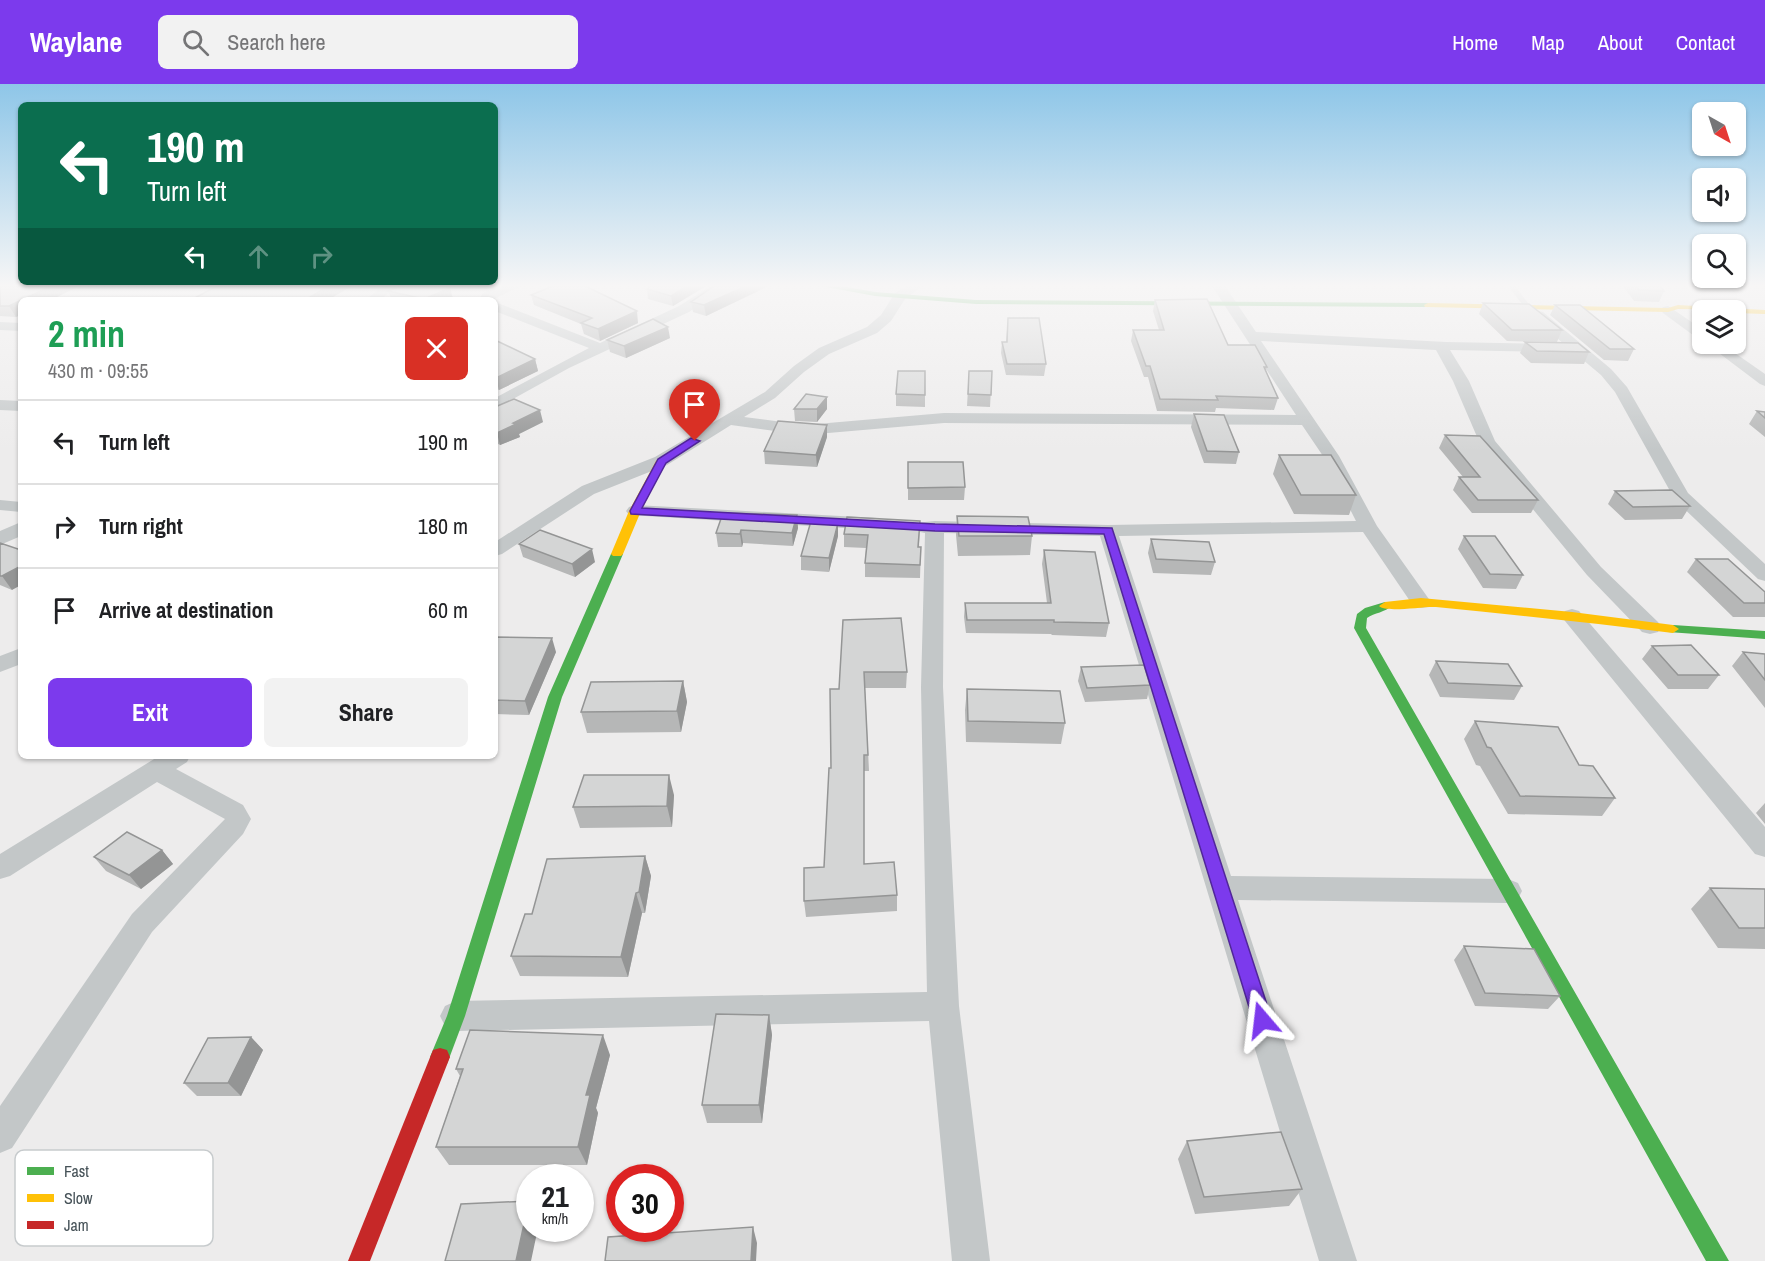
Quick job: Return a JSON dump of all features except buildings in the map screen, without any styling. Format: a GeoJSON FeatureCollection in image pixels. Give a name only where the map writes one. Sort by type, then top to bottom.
{"type":"FeatureCollection","features":[{"type":"Feature","properties":{"kind":"street"},"geometry":{"type":"LineString","coordinates":[[583,341],[601,348]]}},
{"type":"Feature","properties":{"kind":"street"},"geometry":{"type":"LineString","coordinates":[[498,402],[564,365],[616,341]]}},
{"type":"Feature","properties":{"kind":"street"},"geometry":{"type":"LineString","coordinates":[[498,548],[588,490],[662,461],[770,395],[824,351],[847,341]]}},
{"type":"Feature","properties":{"kind":"street"},"geometry":{"type":"LineString","coordinates":[[1254,341],[1330,456],[1368,526],[1421,602]]}},
{"type":"Feature","properties":{"kind":"street"},"geometry":{"type":"LineString","coordinates":[[1347,341],[1446,346],[1578,348]]}},
{"type":"Feature","properties":{"kind":"street"},"geometry":{"type":"LineString","coordinates":[[1569,341],[1606,372],[1622,390],[1681,496],[1765,575]]}},
{"type":"Feature","properties":{"kind":"street"},"geometry":{"type":"LineString","coordinates":[[1446,346],[1442,348],[1461,381],[1487,442],[1594,571],[1650,627]]}},
{"type":"Feature","properties":{"kind":"street"},"geometry":{"type":"LineString","coordinates":[[1728,354],[1765,381]]}},
{"type":"Feature","properties":{"kind":"street"},"geometry":{"type":"LineString","coordinates":[[0,405],[18,406]]}},
{"type":"Feature","properties":{"kind":"street"},"geometry":{"type":"LineString","coordinates":[[728,420],[805,430],[944,418],[1307,420]]}},
{"type":"Feature","properties":{"kind":"street"},"geometry":{"type":"LineString","coordinates":[[359,1261],[456,1016],[555,697],[635,511],[662,461]]}},
{"type":"Feature","properties":{"kind":"street"},"geometry":{"type":"LineString","coordinates":[[0,505],[18,507]]}},
{"type":"Feature","properties":{"kind":"street"},"geometry":{"type":"LineString","coordinates":[[635,511],[935,527],[1108,531],[1368,526]]}},
{"type":"Feature","properties":{"kind":"street"},"geometry":{"type":"LineString","coordinates":[[935,527],[932,687],[944,1006],[971,1261]]}},
{"type":"Feature","properties":{"kind":"street"},"geometry":{"type":"LineString","coordinates":[[0,538],[18,529]]}},
{"type":"Feature","properties":{"kind":"street"},"geometry":{"type":"LineString","coordinates":[[1108,531],[1338,1261]]}},
{"type":"Feature","properties":{"kind":"street"},"geometry":{"type":"LineString","coordinates":[[1718,1261],[1360,628],[1361,617],[1369,611],[1389,605],[1421,602],[1572,616],[1650,627],[1765,635]]}},
{"type":"Feature","properties":{"kind":"street"},"geometry":{"type":"LineString","coordinates":[[1572,616],[1765,846]]}},
{"type":"Feature","properties":{"kind":"street"},"geometry":{"type":"LineString","coordinates":[[0,665],[18,656]]}},
{"type":"Feature","properties":{"kind":"street"},"geometry":{"type":"LineString","coordinates":[[0,868],[167,763],[234,812],[238,819],[234,827],[142,923],[0,1136]]}},
{"type":"Feature","properties":{"kind":"street"},"geometry":{"type":"LineString","coordinates":[[1221,888],[1508,891]]}},
{"type":"Feature","properties":{"kind":"street"},"geometry":{"type":"LineString","coordinates":[[456,1016],[944,1006]]}},
{"type":"Feature","properties":{"kind":"traffic: fast"},"geometry":{"type":"LineString","coordinates":[[440,1057],[456,1016],[555,697],[617,554]]}},
{"type":"Feature","properties":{"kind":"traffic: fast"},"geometry":{"type":"LineString","coordinates":[[1385,606],[1369,611],[1361,617],[1360,628],[1718,1261]]}},
{"type":"Feature","properties":{"kind":"traffic: fast"},"geometry":{"type":"LineString","coordinates":[[1673,629],[1765,635]]}},
{"type":"Feature","properties":{"kind":"traffic: slow"},"geometry":{"type":"LineString","coordinates":[[617,554],[635,511],[661,461]]}},
{"type":"Feature","properties":{"kind":"traffic: slow"},"geometry":{"type":"LineString","coordinates":[[1385,606],[1421,602],[1572,616],[1673,629]]}},
{"type":"Feature","properties":{"kind":"traffic: jam"},"geometry":{"type":"LineString","coordinates":[[359,1261],[440,1057]]}},
{"type":"Feature","properties":{"kind":"route"},"geometry":{"type":"LineString","coordinates":[[695,441],[662,461],[635,511],[935,527],[1108,531],[1262,1020]]}}]}
